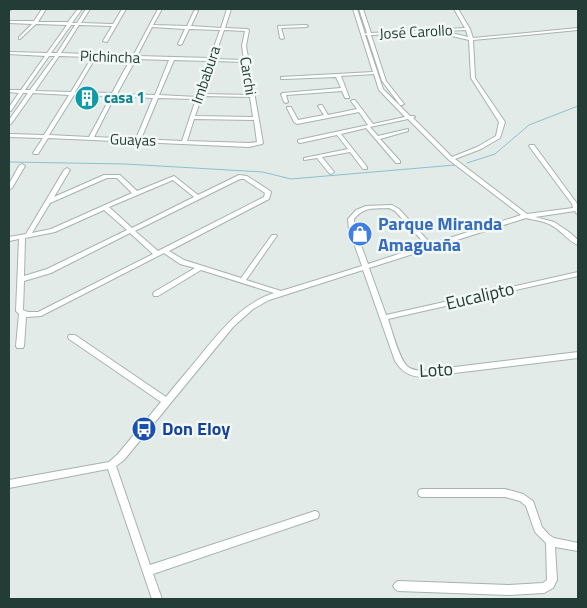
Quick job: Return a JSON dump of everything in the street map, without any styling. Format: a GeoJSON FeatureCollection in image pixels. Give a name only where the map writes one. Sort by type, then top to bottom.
{"type":"FeatureCollection","features":[{"type":"Feature","properties":{"kind":"street"},"geometry":{"type":"LineString","coordinates":[[20,38],[35,23],[44,9]]}},
{"type":"Feature","properties":{"kind":"street"},"geometry":{"type":"LineString","coordinates":[[9,110],[80,9]]}},
{"type":"Feature","properties":{"kind":"street"},"geometry":{"type":"LineString","coordinates":[[9,123],[58,55],[88,9]]}},
{"type":"Feature","properties":{"kind":"street"},"geometry":{"type":"LineString","coordinates":[[105,41],[124,9]]}},
{"type":"Feature","properties":{"kind":"street"},"geometry":{"type":"LineString","coordinates":[[90,139],[160,9]]}},
{"type":"Feature","properties":{"kind":"street","name":"Imbabura"},"geometry":{"type":"LineString","coordinates":[[184,142],[229,9]]}},
{"type":"Feature","properties":{"kind":"street"},"geometry":{"type":"LineString","coordinates":[[356,9],[384,81],[412,117]]}},
{"type":"Feature","properties":{"kind":"street"},"geometry":{"type":"LineString","coordinates":[[361,9],[381,89],[463,167],[526,216],[552,223],[578,243]]}},
{"type":"Feature","properties":{"kind":"street"},"geometry":{"type":"LineString","coordinates":[[454,158],[479,148],[498,137],[502,122],[473,78],[471,39],[468,29],[456,9]]}},
{"type":"Feature","properties":{"kind":"street"},"geometry":{"type":"LineString","coordinates":[[180,44],[196,11]]}},
{"type":"Feature","properties":{"kind":"street"},"geometry":{"type":"LineString","coordinates":[[9,22],[113,25]]}},
{"type":"Feature","properties":{"kind":"street"},"geometry":{"type":"LineString","coordinates":[[150,26],[223,28]]}},
{"type":"Feature","properties":{"kind":"street"},"geometry":{"type":"LineString","coordinates":[[282,38],[279,27],[306,26]]}},
{"type":"Feature","properties":{"kind":"street","name":"Carchi"},"geometry":{"type":"LineString","coordinates":[[223,28],[247,30],[244,46],[260,140],[260,143],[257,145]]}},
{"type":"Feature","properties":{"kind":"street","name":"José Carollo"},"geometry":{"type":"LineString","coordinates":[[367,34],[468,29]]}},
{"type":"Feature","properties":{"kind":"street"},"geometry":{"type":"LineString","coordinates":[[436,31],[471,39],[578,29]]}},
{"type":"Feature","properties":{"kind":"street","name":"Pichincha"},"geometry":{"type":"LineString","coordinates":[[9,53],[246,61]]}},
{"type":"Feature","properties":{"kind":"street"},"geometry":{"type":"LineString","coordinates":[[36,153],[95,56]]}},
{"type":"Feature","properties":{"kind":"street"},"geometry":{"type":"LineString","coordinates":[[138,140],[172,60]]}},
{"type":"Feature","properties":{"kind":"street"},"geometry":{"type":"LineString","coordinates":[[283,78],[376,72]]}},
{"type":"Feature","properties":{"kind":"street"},"geometry":{"type":"LineString","coordinates":[[338,75],[347,97]]}},
{"type":"Feature","properties":{"kind":"street"},"geometry":{"type":"LineString","coordinates":[[286,102],[283,94],[344,89]]}},
{"type":"Feature","properties":{"kind":"street"},"geometry":{"type":"LineString","coordinates":[[9,91],[170,97],[251,96]]}},
{"type":"Feature","properties":{"kind":"street"},"geometry":{"type":"LineString","coordinates":[[313,92],[317,100]]}},
{"type":"Feature","properties":{"kind":"street"},"geometry":{"type":"LineString","coordinates":[[353,101],[376,138],[398,162]]}},
{"type":"Feature","properties":{"kind":"street"},"geometry":{"type":"LineString","coordinates":[[320,106],[327,116]]}},
{"type":"Feature","properties":{"kind":"street"},"geometry":{"type":"LineString","coordinates":[[288,108],[297,122],[360,110]]}},
{"type":"Feature","properties":{"kind":"street"},"geometry":{"type":"LineString","coordinates":[[192,117],[256,119]]}},
{"type":"Feature","properties":{"kind":"street"},"geometry":{"type":"LineString","coordinates":[[300,141],[412,117]]}},
{"type":"Feature","properties":{"kind":"street"},"geometry":{"type":"LineString","coordinates":[[376,138],[406,130]]}},
{"type":"Feature","properties":{"kind":"street"},"geometry":{"type":"LineString","coordinates":[[338,133],[365,168]]}},
{"type":"Feature","properties":{"kind":"street","name":"Guayas"},"geometry":{"type":"LineString","coordinates":[[9,135],[257,145]]}},
{"type":"Feature","properties":{"kind":"street"},"geometry":{"type":"LineString","coordinates":[[9,484],[111,465],[121,457],[230,325],[251,307],[280,294],[526,216],[578,210],[532,146]]}},
{"type":"Feature","properties":{"kind":"street"},"geometry":{"type":"LineString","coordinates":[[306,159],[351,150]]}},
{"type":"Feature","properties":{"kind":"street"},"geometry":{"type":"LineString","coordinates":[[319,156],[331,172]]}},
{"type":"Feature","properties":{"kind":"street"},"geometry":{"type":"LineString","coordinates":[[9,188],[22,166]]}},
{"type":"Feature","properties":{"kind":"street"},"geometry":{"type":"LineString","coordinates":[[21,279],[49,271],[197,197],[242,177],[268,192],[269,195],[267,198],[45,312],[33,315],[23,314],[19,311],[21,279],[25,236],[50,201],[66,170]]}},
{"type":"Feature","properties":{"kind":"street"},"geometry":{"type":"LineString","coordinates":[[50,201],[113,175],[120,177],[136,193]]}},
{"type":"Feature","properties":{"kind":"street"},"geometry":{"type":"LineString","coordinates":[[9,239],[54,231],[136,193],[174,178],[197,197]]}},
{"type":"Feature","properties":{"kind":"street","name":"Loto"},"geometry":{"type":"LineString","coordinates":[[430,246],[397,210],[390,206],[368,207],[358,211],[351,218],[352,229],[383,318],[399,361],[405,369],[413,373],[422,374],[578,355]]}},
{"type":"Feature","properties":{"kind":"street"},"geometry":{"type":"LineString","coordinates":[[105,207],[157,254]]}},
{"type":"Feature","properties":{"kind":"street"},"geometry":{"type":"LineString","coordinates":[[242,281],[274,236]]}},
{"type":"Feature","properties":{"kind":"street"},"geometry":{"type":"LineString","coordinates":[[165,251],[182,262],[280,294]]}},
{"type":"Feature","properties":{"kind":"street"},"geometry":{"type":"LineString","coordinates":[[156,294],[200,268]]}},
{"type":"Feature","properties":{"kind":"street","name":"Eucalipto"},"geometry":{"type":"LineString","coordinates":[[383,318],[578,274]]}},
{"type":"Feature","properties":{"kind":"street"},"geometry":{"type":"LineString","coordinates":[[20,346],[23,314]]}},
{"type":"Feature","properties":{"kind":"street"},"geometry":{"type":"LineString","coordinates":[[72,337],[167,402]]}},
{"type":"Feature","properties":{"kind":"street"},"geometry":{"type":"LineString","coordinates":[[111,465],[157,599]]}},
{"type":"Feature","properties":{"kind":"street"},"geometry":{"type":"LineString","coordinates":[[422,493],[505,492],[524,498],[530,504],[538,529],[550,540],[578,547]]}},
{"type":"Feature","properties":{"kind":"street"},"geometry":{"type":"LineString","coordinates":[[148,571],[315,515]]}},
{"type":"Feature","properties":{"kind":"street"},"geometry":{"type":"LineString","coordinates":[[398,586],[510,590],[544,588],[552,580],[550,540]]}},
{"type":"Feature","properties":{"kind":"waterway"},"geometry":{"type":"LineString","coordinates":[[467,163],[495,154],[529,125],[578,106]]}},
{"type":"Feature","properties":{"kind":"waterway"},"geometry":{"type":"LineString","coordinates":[[9,162],[125,164],[263,172],[291,179],[455,165]]}},
{"type":"Feature","properties":{"kind":"place","name":"casa 1"},"geometry":{"type":"Point","coordinates":[87,98]}},
{"type":"Feature","properties":{"kind":"place","name":"Parque Miranda Amaguaña"},"geometry":{"type":"Point","coordinates":[360,234]}},
{"type":"Feature","properties":{"kind":"place","name":"Don Eloy"},"geometry":{"type":"Point","coordinates":[144,429]}}]}
